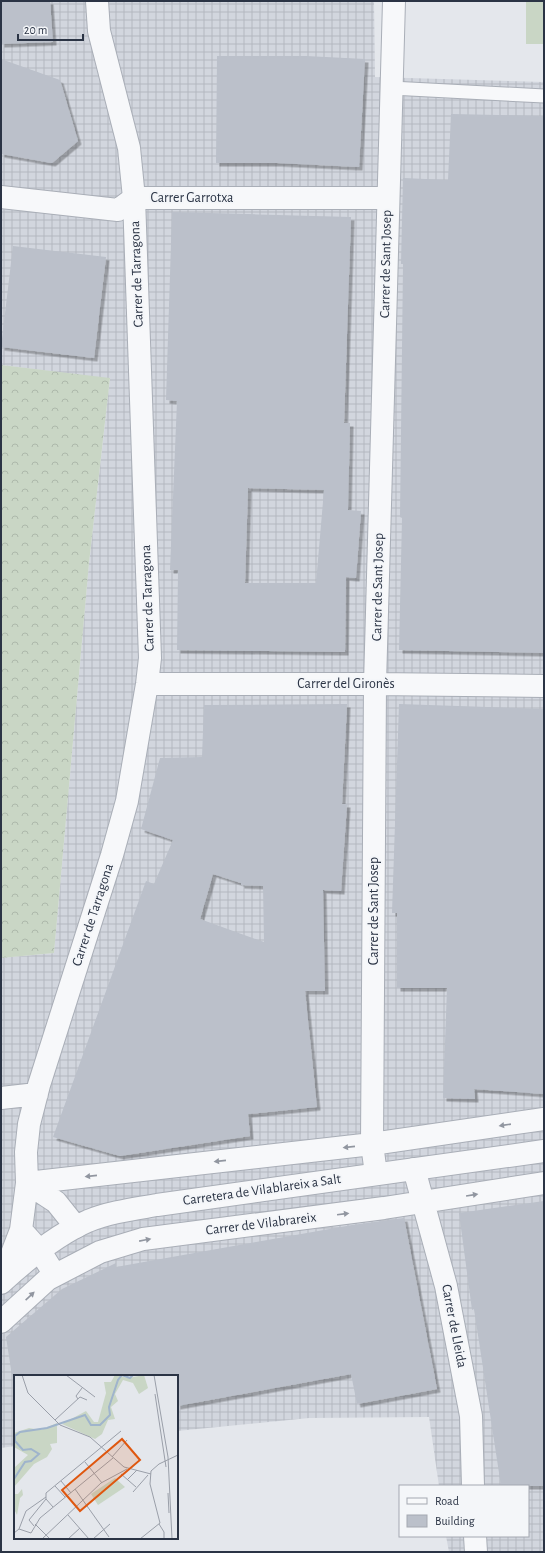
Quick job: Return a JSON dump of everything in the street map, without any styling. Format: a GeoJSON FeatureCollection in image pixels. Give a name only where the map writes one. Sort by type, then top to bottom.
{"type":"FeatureCollection","features":[{"type":"Feature","properties":{"kind":"street","name":"Carrer de Tarragona"},"geometry":{"type":"LineString","coordinates":[[1,1283],[21,1230],[27,1183],[26,1152],[29,1124],[37,1094],[110,862],[127,801],[147,684],[150,650],[134,198],[129,148],[99,31],[97,1]]}},
{"type":"Feature","properties":{"kind":"street","name":"Carrer de Sant Josep"},"geometry":{"type":"LineString","coordinates":[[376,1174],[372,1144],[375,684],[394,1]]}},
{"type":"Feature","properties":{"kind":"street","name":"Carrer Garrotxa"},"geometry":{"type":"LineString","coordinates":[[1,197],[118,210],[134,198],[388,198]]}},
{"type":"Feature","properties":{"kind":"street","name":"Carrer del Gironès"},"geometry":{"type":"LineString","coordinates":[[147,684],[544,686]]}},
{"type":"Feature","properties":{"kind":"street"},"geometry":{"type":"LineString","coordinates":[[1,1098],[37,1094]]}},
{"type":"Feature","properties":{"kind":"street"},"geometry":{"type":"LineString","coordinates":[[27,1183],[372,1144],[544,1119]]}},
{"type":"Feature","properties":{"kind":"street","name":"Carretera de Vilablareix a Salt"},"geometry":{"type":"LineString","coordinates":[[1,1283],[66,1232],[90,1220],[116,1213],[157,1205],[544,1151]]}},
{"type":"Feature","properties":{"kind":"street","name":"Carrer de Lleida"},"geometry":{"type":"LineString","coordinates":[[414,1169],[446,1286],[471,1416],[473,1485]]}},
{"type":"Feature","properties":{"kind":"street"},"geometry":{"type":"LineString","coordinates":[[27,1183],[56,1202],[76,1227]]}},
{"type":"Feature","properties":{"kind":"street","name":"Carrer de Vilabrareix"},"geometry":{"type":"LineString","coordinates":[[1,1322],[48,1279],[100,1252],[143,1239],[423,1203],[544,1183]]}},
{"type":"Feature","properties":{"kind":"street"},"geometry":{"type":"LineString","coordinates":[[21,1230],[40,1251],[55,1275]]}},
{"type":"Feature","properties":{"kind":"street"},"geometry":{"type":"LineString","coordinates":[[475,1537],[476,1552]]}},
{"type":"Feature","properties":{"kind":"lane"},"geometry":{"type":"LineString","coordinates":[[391,88],[544,96]]}},
{"type":"Feature","properties":{"kind":"shaded area"},"geometry":{"type":"Polygon","coordinates":[[[1,1],[374,1],[375,77],[544,82],[544,1552],[449,1552],[446,1537],[529,1537],[529,1485],[439,1485],[429,1417],[309,1418],[178,1431],[178,1375],[14,1375],[14,1446],[1,1448],[1,958],[54,953],[89,563],[110,379],[1,365],[1,1]]]}},
{"type":"Feature","properties":{"kind":"green space"},"geometry":{"type":"Polygon","coordinates":[[[526,1],[544,1],[544,44],[526,44],[526,1]]]}},
{"type":"Feature","properties":{"kind":"green space"},"geometry":{"type":"Polygon","coordinates":[[[1,365],[110,378],[89,563],[54,953],[1,958],[1,365]]]}},
{"type":"Feature","properties":{"kind":"building"},"geometry":{"type":"Polygon","coordinates":[[[1,1],[50,1],[53,42],[1,44],[1,1]]]}},
{"type":"Feature","properties":{"kind":"building"},"geometry":{"type":"Polygon","coordinates":[[[217,56],[306,56],[365,59],[359,167],[277,163],[216,163],[217,56]]]}},
{"type":"Feature","properties":{"kind":"building"},"geometry":{"type":"Polygon","coordinates":[[[1,59],[60,80],[78,141],[52,163],[1,154],[1,59]]]}},
{"type":"Feature","properties":{"kind":"building"},"geometry":{"type":"Polygon","coordinates":[[[451,114],[544,116],[544,653],[399,650],[402,518],[400,517],[403,264],[401,264],[403,178],[448,180],[451,114]]]}},
{"type":"Feature","properties":{"kind":"building"},"geometry":{"type":"Polygon","coordinates":[[[172,212],[351,217],[344,423],[350,423],[348,510],[361,511],[356,578],[346,577],[345,652],[177,650],[178,570],[170,570],[177,401],[166,400],[172,212]],[[248,488],[245,583],[316,583],[324,490],[248,488]]]}},
{"type":"Feature","properties":{"kind":"building"},"geometry":{"type":"Polygon","coordinates":[[[13,246],[106,257],[94,358],[1,347],[13,246]]]}},
{"type":"Feature","properties":{"kind":"building"},"geometry":{"type":"Polygon","coordinates":[[[347,704],[342,804],[347,804],[341,891],[323,890],[325,991],[305,991],[317,1107],[248,1114],[250,1136],[120,1156],[53,1137],[146,881],[154,884],[173,840],[141,829],[160,758],[202,757],[204,705],[347,704]],[[213,874],[200,919],[264,942],[263,886],[241,885],[241,883],[213,874]]]}},
{"type":"Feature","properties":{"kind":"building"},"geometry":{"type":"Polygon","coordinates":[[[399,704],[544,709],[544,1094],[474,1089],[475,1099],[443,1098],[447,988],[397,988],[397,913],[392,913],[399,704]]]}},
{"type":"Feature","properties":{"kind":"building"},"geometry":{"type":"Polygon","coordinates":[[[544,1201],[544,1486],[501,1485],[474,1309],[472,1310],[459,1213],[544,1201]]]}},
{"type":"Feature","properties":{"kind":"building"},"geometry":{"type":"Polygon","coordinates":[[[404,1218],[437,1389],[357,1404],[351,1374],[178,1406],[178,1375],[12,1376],[6,1337],[62,1289],[116,1263],[116,1267],[352,1225],[404,1218]]]}}]}
